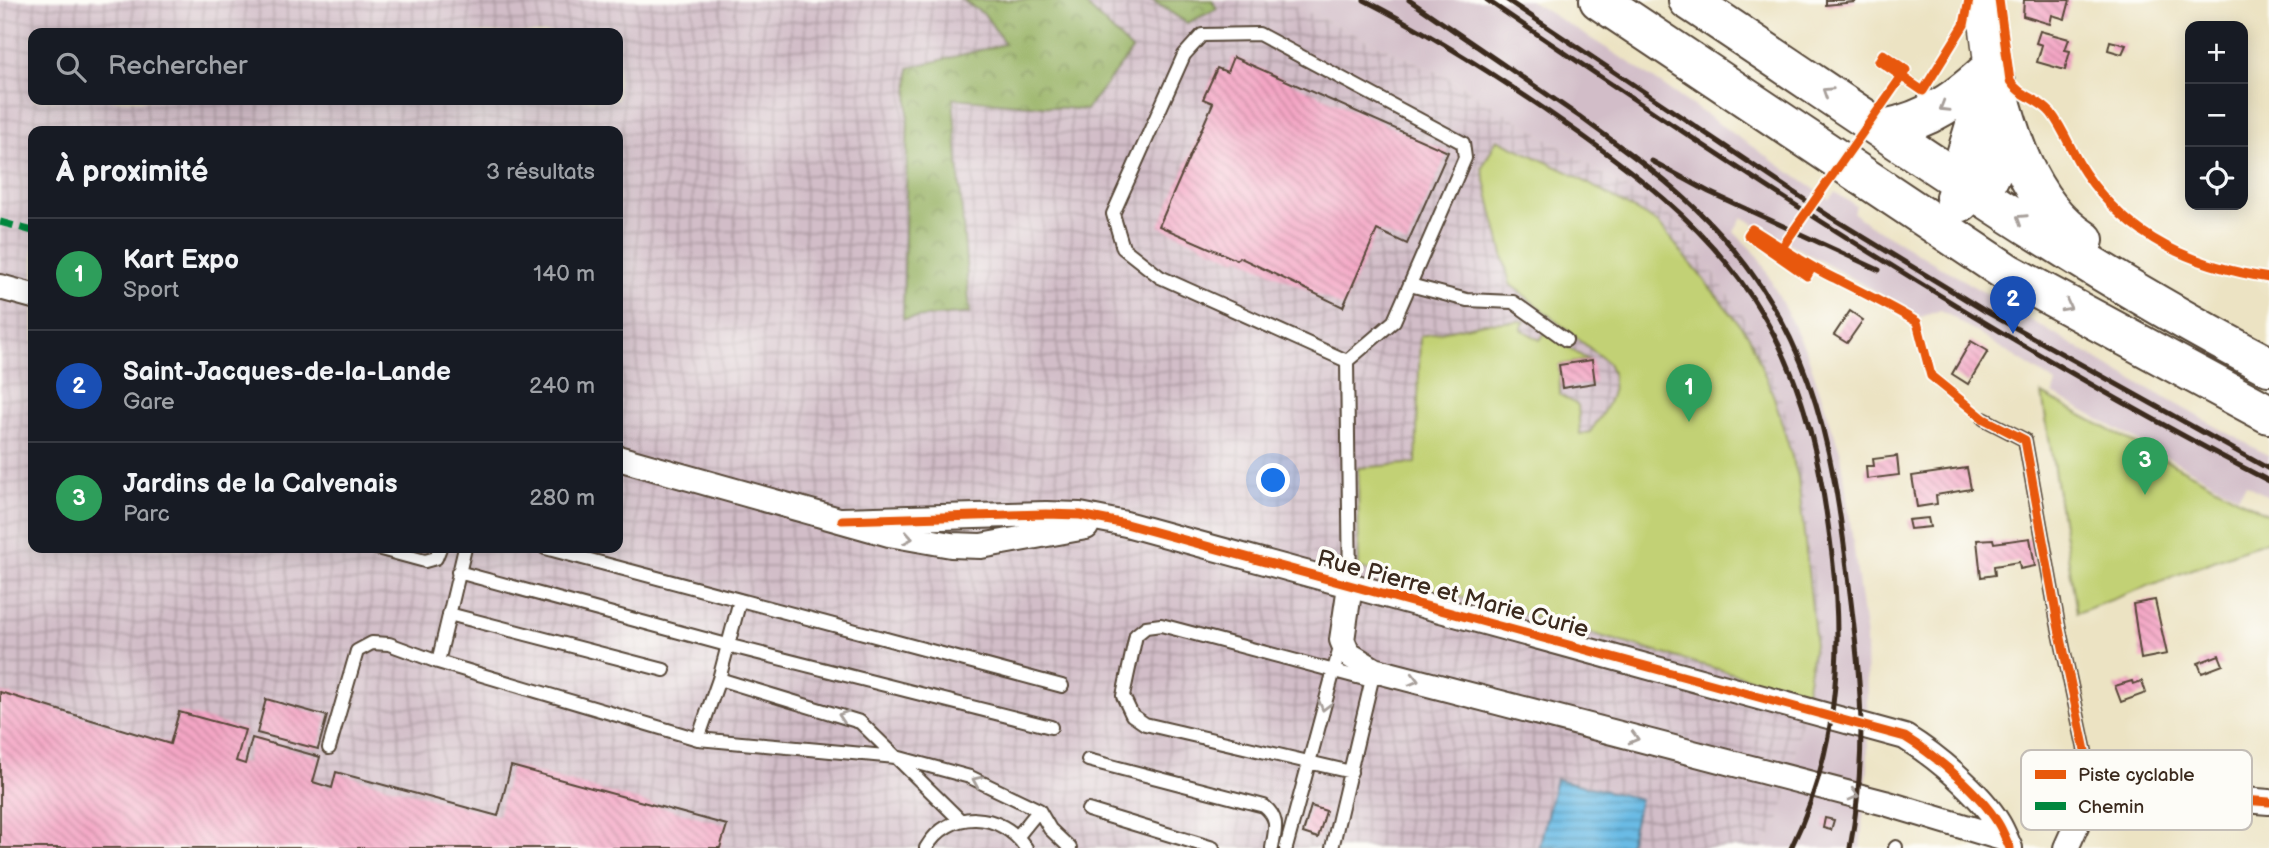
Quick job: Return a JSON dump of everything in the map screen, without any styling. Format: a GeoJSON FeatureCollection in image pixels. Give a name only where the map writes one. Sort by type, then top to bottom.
{"type":"FeatureCollection","features":[{"type":"Feature","properties":{"kind":"highway"},"geometry":{"type":"LineString","coordinates":[[1599,0],[2008,273],[2269,414]]}},
{"type":"Feature","properties":{"kind":"highway"},"geometry":{"type":"LineString","coordinates":[[1611,0],[1909,187],[1925,193],[1966,189],[1993,167],[2001,104]]}},
{"type":"Feature","properties":{"kind":"highway"},"geometry":{"type":"LineString","coordinates":[[1688,0],[1884,129],[1966,189],[2174,316],[2269,366]]}},
{"type":"Feature","properties":{"kind":"highway"},"geometry":{"type":"LineString","coordinates":[[1992,67],[1966,189],[1966,219],[1978,240],[2008,273]]}},
{"type":"Feature","properties":{"kind":"highway"},"geometry":{"type":"LineString","coordinates":[[1884,129],[1920,121],[1941,110],[1962,96],[1992,67]]}},
{"type":"Feature","properties":{"kind":"highway"},"geometry":{"type":"LineString","coordinates":[[1992,67],[2011,136],[2034,184],[2065,226],[2141,275],[2269,348]]}},
{"type":"Feature","properties":{"kind":"street"},"geometry":{"type":"LineString","coordinates":[[1984,0],[1992,67]]}},
{"type":"Feature","properties":{"kind":"street"},"geometry":{"type":"LineString","coordinates":[[0,287],[28,295]]}},
{"type":"Feature","properties":{"kind":"street","name":"Rue Pierre et Marie Curie"},"geometry":{"type":"LineString","coordinates":[[623,459],[889,534],[967,547],[1056,530],[1126,524],[1905,737],[1929,751],[1982,803],[1998,823],[2008,844]]}},
{"type":"Feature","properties":{"kind":"street","name":"Rue Pierre et Marie Curie"},"geometry":{"type":"LineString","coordinates":[[1350,586],[1342,640],[1348,654],[1373,676],[1876,801],[2008,844]]}},
{"type":"Feature","properties":{"kind":"street"},"geometry":{"type":"LineString","coordinates":[[2066,848],[2074,830]]}},
{"type":"Feature","properties":{"kind":"lane"},"geometry":{"type":"LineString","coordinates":[[1259,34],[1463,143],[1465,158],[1394,321],[1346,361],[1160,277],[1122,248],[1113,214],[1184,55],[1202,35],[1259,34]]}},
{"type":"Feature","properties":{"kind":"lane"},"geometry":{"type":"LineString","coordinates":[[1410,285],[1467,300],[1513,302],[1566,340]]}},
{"type":"Feature","properties":{"kind":"lane"},"geometry":{"type":"LineString","coordinates":[[1346,361],[1350,586]]}},
{"type":"Feature","properties":{"kind":"lane"},"geometry":{"type":"LineString","coordinates":[[1984,419],[2025,440],[2058,624],[2085,750]]}},
{"type":"Feature","properties":{"kind":"lane"},"geometry":{"type":"LineString","coordinates":[[395,553],[425,561],[436,558],[438,553]]}},
{"type":"Feature","properties":{"kind":"lane"},"geometry":{"type":"LineString","coordinates":[[438,662],[464,553]]}},
{"type":"Feature","properties":{"kind":"lane"},"geometry":{"type":"LineString","coordinates":[[564,553],[1062,686]]}},
{"type":"Feature","properties":{"kind":"lane"},"geometry":{"type":"LineString","coordinates":[[458,572],[727,645],[1051,727]]}},
{"type":"Feature","properties":{"kind":"lane"},"geometry":{"type":"LineString","coordinates":[[698,739],[719,679],[740,600]]}},
{"type":"Feature","properties":{"kind":"lane"},"geometry":{"type":"LineString","coordinates":[[449,614],[664,670]]}},
{"type":"Feature","properties":{"kind":"lane"},"geometry":{"type":"LineString","coordinates":[[1332,848],[1351,772],[1373,676],[1334,671],[1161,625],[1146,626],[1136,635],[1123,696],[1132,715],[1144,724],[1351,772]]}},
{"type":"Feature","properties":{"kind":"lane"},"geometry":{"type":"LineString","coordinates":[[1286,848],[1342,640]]}},
{"type":"Feature","properties":{"kind":"lane"},"geometry":{"type":"LineString","coordinates":[[329,748],[357,651],[372,643],[388,644],[438,662],[698,739],[896,757],[970,777],[1039,810],[1050,829],[1070,848]]}},
{"type":"Feature","properties":{"kind":"lane"},"geometry":{"type":"LineString","coordinates":[[719,679],[860,722],[960,820]]}},
{"type":"Feature","properties":{"kind":"lane"},"geometry":{"type":"LineString","coordinates":[[1088,760],[1264,806],[1276,821],[1272,848]]}},
{"type":"Feature","properties":{"kind":"lane"},"geometry":{"type":"LineString","coordinates":[[1018,836],[1039,810]]}},
{"type":"Feature","properties":{"kind":"lane"},"geometry":{"type":"LineString","coordinates":[[1088,810],[1213,848]]}},
{"type":"Feature","properties":{"kind":"lane"},"geometry":{"type":"LineString","coordinates":[[926,848],[942,829],[960,820],[991,820],[1018,836],[1026,848]]}},
{"type":"Feature","properties":{"kind":"shaded area"},"geometry":{"type":"Polygon","coordinates":[[[0,0],[1282,0],[1452,79],[1678,221],[1752,328],[1782,399],[1802,471],[1820,631],[1781,819],[1763,848],[0,848],[0,0]]]}},
{"type":"Feature","properties":{"kind":"shaded area"},"geometry":{"type":"Polygon","coordinates":[[[1282,0],[1529,0],[1627,61],[1829,199],[1835,192],[1856,206],[1853,212],[1868,224],[2122,374],[2269,456],[2269,497],[2246,484],[2238,496],[2053,394],[2056,383],[1941,310],[1921,317],[1742,217],[1734,232],[1759,257],[1807,353],[1841,454],[1866,638],[1868,768],[1860,848],[1763,848],[1781,819],[1820,631],[1802,471],[1782,399],[1752,328],[1678,221],[1452,79],[1282,0]]]}},
{"type":"Feature","properties":{"kind":"green space"},"geometry":{"type":"Polygon","coordinates":[[[962,0],[1081,0],[1132,50],[1086,110],[953,98],[970,313],[903,319],[909,68],[1005,44],[985,15],[962,0]]]}},
{"type":"Feature","properties":{"kind":"green space"},"geometry":{"type":"Polygon","coordinates":[[[1152,0],[1212,0],[1217,9],[1187,23],[1152,0]]]}},
{"type":"Feature","properties":{"kind":"green space"},"geometry":{"type":"Polygon","coordinates":[[[1497,139],[1568,172],[1659,224],[1749,336],[1774,397],[1798,477],[1815,637],[1806,694],[1359,568],[1358,468],[1416,463],[1420,336],[1484,323],[1525,321],[1521,329],[1540,340],[1545,333],[1588,360],[1559,365],[1560,395],[1578,405],[1580,434],[1590,432],[1610,399],[1613,382],[1608,363],[1510,284],[1482,168],[1497,139]]]}},
{"type":"Feature","properties":{"kind":"green space"},"geometry":{"type":"Polygon","coordinates":[[[2042,394],[2269,515],[2269,540],[2077,613],[2042,394]]]}},
{"type":"Feature","properties":{"kind":"water"},"geometry":{"type":"Polygon","coordinates":[[[1556,779],[1640,799],[1628,848],[1539,848],[1556,779]]]}},
{"type":"Feature","properties":{"kind":"building"},"geometry":{"type":"Polygon","coordinates":[[[1826,0],[1855,0],[1855,2],[1826,5],[1826,0]]]}},
{"type":"Feature","properties":{"kind":"building"},"geometry":{"type":"Polygon","coordinates":[[[2024,0],[2070,0],[2065,19],[2052,15],[2050,24],[2023,16],[2024,0]]]}},
{"type":"Feature","properties":{"kind":"building"},"geometry":{"type":"Polygon","coordinates":[[[2040,31],[2069,39],[2065,50],[2070,51],[2065,70],[2037,62],[2042,45],[2036,43],[2040,31]]]}},
{"type":"Feature","properties":{"kind":"building"},"geometry":{"type":"Polygon","coordinates":[[[2110,41],[2126,45],[2122,54],[2108,50],[2110,41]]]}},
{"type":"Feature","properties":{"kind":"building"},"geometry":{"type":"Polygon","coordinates":[[[1233,57],[1448,152],[1407,244],[1377,230],[1343,307],[1239,257],[1237,260],[1159,226],[1213,103],[1203,99],[1217,68],[1227,72],[1233,57]]]}},
{"type":"Feature","properties":{"kind":"building"},"geometry":{"type":"Polygon","coordinates":[[[1850,311],[1863,320],[1847,343],[1834,335],[1850,311]]]}},
{"type":"Feature","properties":{"kind":"building"},"geometry":{"type":"Polygon","coordinates":[[[1971,341],[1988,351],[1968,384],[1952,374],[1971,341]]]}},
{"type":"Feature","properties":{"kind":"building"},"geometry":{"type":"Polygon","coordinates":[[[1592,360],[1595,383],[1562,388],[1559,365],[1592,360]]]}},
{"type":"Feature","properties":{"kind":"building"},"geometry":{"type":"Polygon","coordinates":[[[1897,456],[1899,475],[1867,479],[1866,466],[1874,466],[1873,459],[1897,456]]]}},
{"type":"Feature","properties":{"kind":"building"},"geometry":{"type":"Polygon","coordinates":[[[1967,468],[1971,489],[1936,495],[1937,504],[1917,507],[1912,476],[1967,468]]]}},
{"type":"Feature","properties":{"kind":"building"},"geometry":{"type":"Polygon","coordinates":[[[1928,518],[1930,527],[1910,529],[1908,520],[1928,518]]]}},
{"type":"Feature","properties":{"kind":"building"},"geometry":{"type":"Polygon","coordinates":[[[2030,538],[2035,566],[2020,569],[2019,562],[1994,566],[1995,575],[1981,577],[1977,540],[1993,539],[1994,543],[2030,538]]]}},
{"type":"Feature","properties":{"kind":"building"},"geometry":{"type":"Polygon","coordinates":[[[2155,600],[2167,654],[2141,659],[2133,604],[2155,600]]]}},
{"type":"Feature","properties":{"kind":"building"},"geometry":{"type":"Polygon","coordinates":[[[2219,655],[2223,665],[2202,673],[2198,663],[2219,655]]]}},
{"type":"Feature","properties":{"kind":"building"},"geometry":{"type":"Polygon","coordinates":[[[2132,681],[2133,684],[2142,681],[2146,693],[2121,702],[2115,686],[2132,681]]]}},
{"type":"Feature","properties":{"kind":"building"},"geometry":{"type":"Polygon","coordinates":[[[0,692],[170,744],[179,712],[245,730],[236,761],[245,764],[252,738],[320,757],[313,782],[332,788],[336,772],[498,816],[511,766],[727,825],[720,848],[0,848],[0,692]]]}},
{"type":"Feature","properties":{"kind":"building"},"geometry":{"type":"Polygon","coordinates":[[[266,699],[327,716],[318,749],[257,733],[266,699]]]}},
{"type":"Feature","properties":{"kind":"building"},"geometry":{"type":"Polygon","coordinates":[[[1311,806],[1326,811],[1318,838],[1303,833],[1311,806]]]}},
{"type":"Feature","properties":{"kind":"building"},"geometry":{"type":"Polygon","coordinates":[[[1825,818],[1834,820],[1831,830],[1823,828],[1825,818]]]}},
{"type":"Feature","properties":{"kind":"railway"},"geometry":{"type":"LineString","coordinates":[[1364,0],[1499,79],[1635,175],[1692,225],[1718,253],[1742,283],[1778,343],[1802,401],[1817,462],[1832,555],[1837,630],[1833,705],[1827,742],[1818,778],[1791,848]]}},
{"type":"Feature","properties":{"kind":"railway"},"geometry":{"type":"LineString","coordinates":[[1409,0],[1586,121]]}},
{"type":"Feature","properties":{"kind":"railway"},"geometry":{"type":"LineString","coordinates":[[1487,0],[1774,191],[1968,312],[2067,371],[2269,481]]}},
{"type":"Feature","properties":{"kind":"railway"},"geometry":{"type":"LineString","coordinates":[[1507,0],[1829,216],[1985,311],[2269,469]]}},
{"type":"Feature","properties":{"kind":"railway"},"geometry":{"type":"LineString","coordinates":[[1579,116],[1668,184],[1734,249],[1765,292],[1789,336],[1808,382],[1823,429],[1834,479],[1857,653],[1861,747],[1856,813],[1850,848]]}},
{"type":"Feature","properties":{"kind":"railway"},"geometry":{"type":"LineString","coordinates":[[1652,161],[1709,192],[1879,270]]}},
{"type":"Feature","properties":{"kind":"marked path"},"geometry":{"type":"LineString","coordinates":[[0,222],[28,230]]}},
{"type":"Feature","properties":{"kind":"cycle path"},"geometry":{"type":"LineString","coordinates":[[1902,76],[1923,91],[1964,25],[1969,0]]}},
{"type":"Feature","properties":{"kind":"cycle path"},"geometry":{"type":"LineString","coordinates":[[1999,0],[2010,81],[2051,113],[2080,166],[2122,216],[2165,246],[2189,257],[2241,273],[2269,278]]}},
{"type":"Feature","properties":{"kind":"cycle path"},"geometry":{"type":"LineString","coordinates":[[1883,54],[1906,70],[1902,76],[1879,61],[1883,54]]}},
{"type":"Feature","properties":{"kind":"cycle path"},"geometry":{"type":"LineString","coordinates":[[1782,248],[1902,76]]}},
{"type":"Feature","properties":{"kind":"cycle path"},"geometry":{"type":"LineString","coordinates":[[1752,229],[1782,248],[1811,269],[1807,276],[1748,235],[1752,229]]}},
{"type":"Feature","properties":{"kind":"cycle path"},"geometry":{"type":"LineString","coordinates":[[1782,248],[1917,322],[1931,376],[1984,419],[2025,440],[2058,624],[2085,750]]}},
{"type":"Feature","properties":{"kind":"cycle path"},"geometry":{"type":"LineString","coordinates":[[842,520],[1046,514],[1080,515],[1126,524],[1905,737],[1943,764],[1980,799],[1998,823],[2010,848]]}},
{"type":"Feature","properties":{"kind":"cycle path"},"geometry":{"type":"LineString","coordinates":[[2252,801],[2269,802]]}},
{"type":"Feature","properties":{"kind":"place","name":"Saint-Jacques-de-la-Lande"},"geometry":{"type":"Point","coordinates":[2013,334]}},
{"type":"Feature","properties":{"kind":"place","name":"Kart Expo"},"geometry":{"type":"Point","coordinates":[1689,422]}},
{"type":"Feature","properties":{"kind":"place","name":"Jardins de la Calvenais"},"geometry":{"type":"Point","coordinates":[2145,495]}}]}
